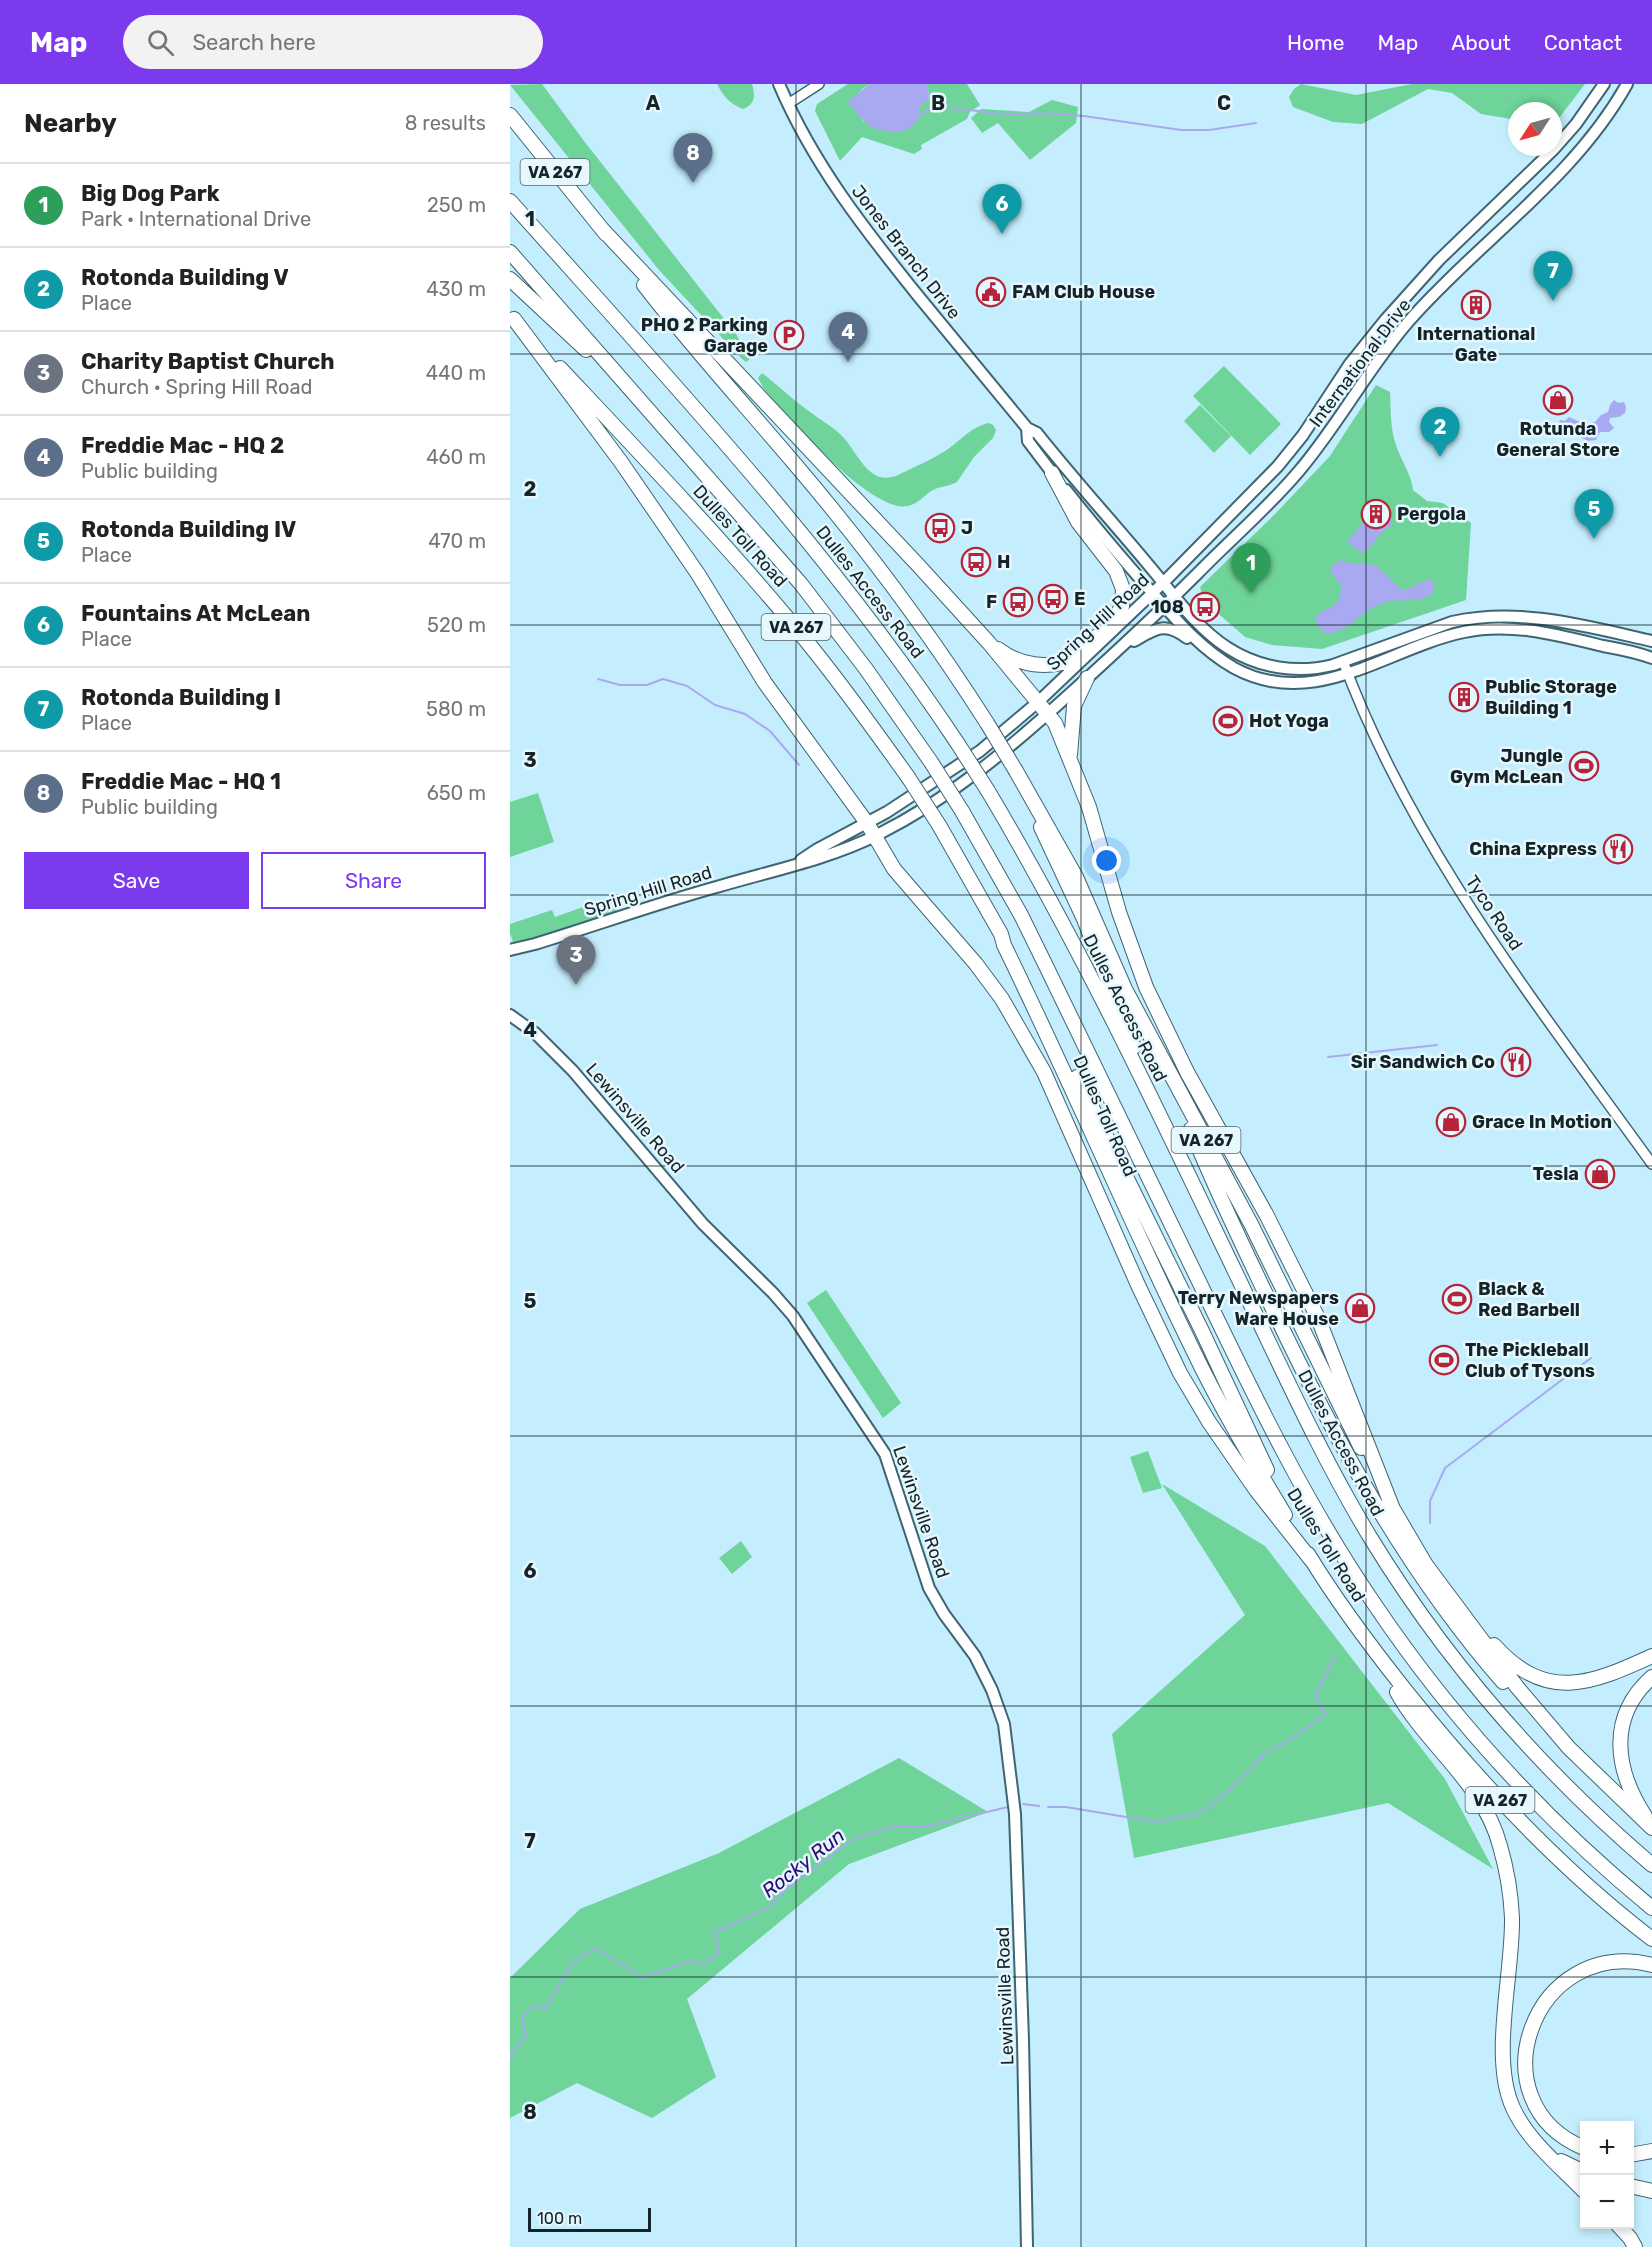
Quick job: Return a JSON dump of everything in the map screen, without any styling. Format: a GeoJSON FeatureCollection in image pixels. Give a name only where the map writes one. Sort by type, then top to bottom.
{"type":"FeatureCollection","features":[{"type":"Feature","properties":{"kind":"highway","name":"VA 267"},"geometry":{"type":"LineString","coordinates":[[510,115],[689,343],[794,463],[869,556],[917,619],[987,723],[1076,878],[1125,989],[1251,1224],[1347,1421],[1393,1509],[1422,1558],[1449,1597],[1548,1725]]}},
{"type":"Feature","properties":{"kind":"highway","name":"Dulles Access Road"},"geometry":{"type":"LineString","coordinates":[[510,201],[784,512],[888,642],[988,791],[1064,926],[1161,1118],[1304,1417],[1370,1536],[1409,1597],[1455,1660],[1525,1742],[1580,1800],[1652,1865]]}},
{"type":"Feature","properties":{"kind":"highway"},"geometry":{"type":"LineString","coordinates":[[601,228],[989,643],[1048,714],[1060,733],[1089,807],[1122,922],[1146,987],[1187,1072],[1266,1214],[1318,1318],[1393,1509]]}},
{"type":"Feature","properties":{"kind":"highway"},"geometry":{"type":"LineString","coordinates":[[510,252],[801,584],[866,669],[931,762],[962,811],[1015,905],[1275,1436],[1356,1577],[1415,1660],[1485,1747],[1562,1827],[1652,1908]]}},
{"type":"Feature","properties":{"kind":"highway"},"geometry":{"type":"LineString","coordinates":[[510,279],[658,420]]}},
{"type":"Feature","properties":{"kind":"highway"},"geometry":{"type":"LineString","coordinates":[[512,317],[621,462],[698,574],[765,682],[867,824],[894,869],[976,964],[1002,999],[1044,1072],[1138,1285],[1180,1373],[1209,1422],[1249,1481],[1312,1561]]}},
{"type":"Feature","properties":{"kind":"highway","name":"Dulles Toll Road"},"geometry":{"type":"LineString","coordinates":[[512,317],[757,581],[832,672],[908,777],[939,825],[1001,934],[1004,945],[1062,1065],[1192,1349],[1237,1435],[1312,1561],[1368,1642],[1431,1722],[1511,1812],[1579,1878],[1652,1939]]}},
{"type":"Feature","properties":{"kind":"highway"},"geometry":{"type":"LineString","coordinates":[[1052,473],[1078,522],[1116,571],[1123,589],[1122,606],[1114,620],[1082,651],[1065,663]]}},
{"type":"Feature","properties":{"kind":"highway"},"geometry":{"type":"LineString","coordinates":[[989,643],[1002,653],[1023,663],[1037,666],[1065,663],[1100,644]]}},
{"type":"Feature","properties":{"kind":"highway"},"geometry":{"type":"LineString","coordinates":[[1070,757],[1074,706],[1088,678]]}},
{"type":"Feature","properties":{"kind":"highway"},"geometry":{"type":"LineString","coordinates":[[1017,772],[1084,919],[1142,1066],[1243,1288]]}},
{"type":"Feature","properties":{"kind":"highway","name":"VA 267"},"geometry":{"type":"LineString","coordinates":[[1168,1071],[1206,1166],[1323,1410],[1357,1474],[1410,1558],[1474,1648],[1503,1683],[1652,1827]]}},
{"type":"Feature","properties":{"kind":"highway"},"geometry":{"type":"LineString","coordinates":[[1449,1597],[1507,1658],[1528,1673],[1547,1680],[1568,1683],[1588,1682],[1652,1656]]}},
{"type":"Feature","properties":{"kind":"highway"},"geometry":{"type":"LineString","coordinates":[[1368,1642],[1407,1708],[1464,1777],[1481,1802],[1500,1843],[1508,1878],[1512,1920],[1503,2050],[1504,2077],[1514,2109],[1527,2130],[1580,2187]]}},
{"type":"Feature","properties":{"kind":"highway"},"geometry":{"type":"LineString","coordinates":[[1652,1677],[1639,1691],[1628,1709],[1621,1731],[1620,1746],[1627,1780],[1652,1827]]}},
{"type":"Feature","properties":{"kind":"highway"},"geometry":{"type":"LineString","coordinates":[[1580,2146],[1554,2127],[1534,2101],[1526,2068],[1526,2047],[1530,2029],[1538,2012],[1550,1996],[1577,1974],[1606,1964],[1652,1965]]}},
{"type":"Feature","properties":{"kind":"highway"},"geometry":{"type":"LineString","coordinates":[[1545,2150],[1580,2170]]}},
{"type":"Feature","properties":{"kind":"highway"},"geometry":{"type":"LineString","coordinates":[[1634,2154],[1652,2151]]}},
{"type":"Feature","properties":{"kind":"highway"},"geometry":{"type":"LineString","coordinates":[[1634,2187],[1652,2191]]}},
{"type":"Feature","properties":{"kind":"highway"},"geometry":{"type":"LineString","coordinates":[[1621,2229],[1635,2247]]}},
{"type":"Feature","properties":{"kind":"main road","name":"Jones Branch Drive"},"geometry":{"type":"LineString","coordinates":[[779,84],[819,162],[855,216],[1027,428],[1037,433],[1163,583]]}},
{"type":"Feature","properties":{"kind":"main road","name":"International Drive"},"geometry":{"type":"LineString","coordinates":[[1163,583],[1283,459],[1312,422],[1355,357],[1386,319],[1439,260],[1554,149],[1576,124],[1604,84]]}},
{"type":"Feature","properties":{"kind":"main road","name":"International Drive"},"geometry":{"type":"LineString","coordinates":[[1164,607],[1299,470],[1319,446],[1358,388],[1400,333],[1444,284],[1567,165],[1605,119],[1627,84]]}},
{"type":"Feature","properties":{"kind":"main road","name":"Jones Branch Drive"},"geometry":{"type":"LineString","coordinates":[[1027,428],[1028,441],[1052,473],[1164,607]]}},
{"type":"Feature","properties":{"kind":"main road","name":"Spring Hill Road"},"geometry":{"type":"LineString","coordinates":[[795,863],[867,824],[951,772],[1002,734],[1163,583],[1212,636],[1246,658],[1290,669],[1317,668],[1343,661],[1434,627],[1487,616],[1527,616],[1560,620],[1652,641]]}},
{"type":"Feature","properties":{"kind":"main road","name":"Spring Hill Road"},"geometry":{"type":"LineString","coordinates":[[510,950],[795,863],[834,854],[874,837],[959,787],[1017,743],[1164,607],[1207,650],[1237,669],[1275,681],[1294,684],[1312,683],[1348,673],[1464,632],[1500,628],[1533,630],[1652,658]]}},
{"type":"Feature","properties":{"kind":"main road"},"geometry":{"type":"LineString","coordinates":[[1120,648],[1152,631],[1166,627],[1180,632],[1207,650]]}},
{"type":"Feature","properties":{"kind":"main road","name":"Lewinsville Road"},"geometry":{"type":"LineString","coordinates":[[510,1015],[536,1033],[573,1071],[703,1224],[793,1316],[868,1425],[885,1454],[929,1588],[944,1614],[984,1670],[1004,1724],[1015,1814],[1023,2029],[1027,2247]]}},
{"type":"Feature","properties":{"kind":"street"},"geometry":{"type":"LineString","coordinates":[[788,104],[819,84]]}},
{"type":"Feature","properties":{"kind":"street","name":"Tyco Road"},"geometry":{"type":"LineString","coordinates":[[1343,661],[1390,771],[1436,856],[1523,987],[1652,1164]]}},
{"type":"Feature","properties":{"kind":"green space"},"geometry":{"type":"Polygon","coordinates":[[[542,84],[736,334],[750,359],[746,362],[659,270],[510,85],[542,84]]]}},
{"type":"Feature","properties":{"kind":"green space"},"geometry":{"type":"Polygon","coordinates":[[[717,84],[752,84],[754,95],[752,102],[743,109],[734,105],[717,84]]]}},
{"type":"Feature","properties":{"kind":"green space"},"geometry":{"type":"Polygon","coordinates":[[[848,84],[870,84],[861,90],[855,108],[863,121],[918,115],[921,103],[928,101],[929,93],[926,84],[967,84],[980,105],[970,112],[967,119],[921,145],[922,149],[914,154],[862,137],[840,161],[815,111],[817,104],[848,84]]]}},
{"type":"Feature","properties":{"kind":"green space"},"geometry":{"type":"Polygon","coordinates":[[[1301,84],[1356,95],[1412,84],[1585,84],[1562,114],[1562,102],[1508,102],[1508,118],[1481,114],[1452,93],[1428,89],[1362,124],[1333,122],[1293,107],[1289,97],[1301,84]]]}},
{"type":"Feature","properties":{"kind":"green space"},"geometry":{"type":"Polygon","coordinates":[[[1052,100],[1078,107],[1076,123],[1030,160],[998,123],[982,133],[971,118],[981,109],[1029,112],[1052,100]]]}},
{"type":"Feature","properties":{"kind":"green space"},"geometry":{"type":"Polygon","coordinates":[[[1224,366],[1281,424],[1250,455],[1193,396],[1224,366]]]}},
{"type":"Feature","properties":{"kind":"green space"},"geometry":{"type":"Polygon","coordinates":[[[762,373],[840,433],[860,461],[875,475],[881,477],[895,476],[934,457],[983,425],[989,423],[996,430],[993,438],[974,457],[957,482],[935,489],[912,505],[892,504],[873,495],[852,480],[810,440],[764,389],[758,378],[762,373]]]}},
{"type":"Feature","properties":{"kind":"green space"},"geometry":{"type":"Polygon","coordinates":[[[1376,385],[1390,392],[1394,439],[1413,490],[1427,501],[1443,503],[1471,523],[1466,600],[1322,649],[1272,645],[1245,637],[1204,601],[1200,587],[1275,514],[1330,456],[1376,385]]]}},
{"type":"Feature","properties":{"kind":"green space"},"geometry":{"type":"Polygon","coordinates":[[[1200,405],[1231,436],[1214,453],[1184,421],[1200,405]]]}},
{"type":"Feature","properties":{"kind":"green space"},"geometry":{"type":"Polygon","coordinates":[[[538,793],[554,842],[510,857],[510,802],[538,793]]]}},
{"type":"Feature","properties":{"kind":"green space"},"geometry":{"type":"Polygon","coordinates":[[[614,896],[618,910],[514,945],[510,924],[552,910],[555,917],[614,896]]]}},
{"type":"Feature","properties":{"kind":"green space"},"geometry":{"type":"Polygon","coordinates":[[[826,1290],[901,1403],[883,1418],[807,1303],[826,1290]]]}},
{"type":"Feature","properties":{"kind":"green space"},"geometry":{"type":"Polygon","coordinates":[[[1148,1451],[1162,1488],[1143,1493],[1130,1457],[1148,1451]]]}},
{"type":"Feature","properties":{"kind":"green space"},"geometry":{"type":"Polygon","coordinates":[[[1162,1484],[1265,1546],[1445,1779],[1493,1869],[1388,1803],[1134,1858],[1112,1734],[1245,1615],[1162,1484]]]}},
{"type":"Feature","properties":{"kind":"green space"},"geometry":{"type":"Polygon","coordinates":[[[741,1541],[752,1557],[732,1574],[719,1558],[741,1541]]]}},
{"type":"Feature","properties":{"kind":"green space"},"geometry":{"type":"Polygon","coordinates":[[[899,1758],[988,1812],[849,1864],[687,1999],[716,2077],[652,2118],[577,2083],[510,2118],[510,1978],[580,1909],[719,1853],[899,1758]]]}},
{"type":"Feature","properties":{"kind":"water"},"geometry":{"type":"Polygon","coordinates":[[[870,84],[926,84],[929,93],[928,101],[921,104],[918,115],[920,119],[908,129],[897,132],[884,131],[867,124],[847,102],[870,84]]]}},
{"type":"Feature","properties":{"kind":"water"},"geometry":{"type":"Polygon","coordinates":[[[1614,400],[1618,403],[1624,402],[1625,413],[1619,417],[1610,418],[1609,422],[1614,428],[1609,432],[1600,432],[1596,440],[1588,441],[1580,437],[1581,432],[1578,429],[1566,435],[1559,430],[1560,420],[1565,421],[1569,417],[1584,424],[1595,422],[1601,415],[1608,412],[1614,400]]]}},
{"type":"Feature","properties":{"kind":"water"},"geometry":{"type":"Polygon","coordinates":[[[1381,513],[1390,515],[1392,519],[1390,527],[1382,532],[1370,547],[1362,553],[1348,543],[1368,516],[1381,513]]]}},
{"type":"Feature","properties":{"kind":"water"},"geometry":{"type":"Polygon","coordinates":[[[1343,560],[1347,563],[1375,565],[1401,589],[1407,589],[1429,579],[1433,581],[1434,592],[1421,599],[1380,604],[1343,629],[1328,634],[1319,628],[1315,616],[1334,605],[1339,598],[1341,585],[1330,570],[1334,564],[1343,560]]]}},
{"type":"Feature","properties":{"kind":"waterway"},"geometry":{"type":"LineString","coordinates":[[918,115],[937,106],[1011,115],[1039,113],[1084,116],[1181,130],[1209,130],[1256,123]]}},
{"type":"Feature","properties":{"kind":"waterway"},"geometry":{"type":"LineString","coordinates":[[598,679],[620,685],[647,685],[663,679],[687,686],[715,705],[745,714],[770,731],[799,765]]}},
{"type":"Feature","properties":{"kind":"waterway"},"geometry":{"type":"LineString","coordinates":[[1328,1057],[1437,1045]]}},
{"type":"Feature","properties":{"kind":"waterway","name":"Rocky Run"},"geometry":{"type":"LineString","coordinates":[[1430,1523],[1430,1501],[1445,1468],[1591,1358]]}},
{"type":"Feature","properties":{"kind":"waterway","name":"Rocky Run"},"geometry":{"type":"LineString","coordinates":[[1048,1807],[1066,1807],[1156,1822],[1200,1813],[1229,1791],[1263,1755],[1326,1714],[1315,1695],[1336,1655]]}},
{"type":"Feature","properties":{"kind":"waterway","name":"Rocky Run"},"geometry":{"type":"LineString","coordinates":[[1023,1804],[1039,1806]]}},
{"type":"Feature","properties":{"kind":"waterway","name":"Rocky Run"},"geometry":{"type":"LineString","coordinates":[[510,2057],[526,2035],[522,2017],[533,2006],[546,2008],[573,1962],[595,1948],[643,1978],[689,1961],[705,1964],[719,1952],[715,1932],[770,1907],[783,1891],[852,1840],[890,1827],[924,1827],[1008,1807]]}},
{"type":"Feature","properties":{"kind":"place","name":"Freddie Mac - HQ 1"},"geometry":{"type":"Point","coordinates":[693,183]}},
{"type":"Feature","properties":{"kind":"place","name":"Fountains At McLean"},"geometry":{"type":"Point","coordinates":[1002,234]}},
{"type":"Feature","properties":{"kind":"place","name":"FAM Club House"},"geometry":{"type":"Point","coordinates":[991,292]}},
{"type":"Feature","properties":{"kind":"place","name":"Rotonda Building I"},"geometry":{"type":"Point","coordinates":[1553,301]}},
{"type":"Feature","properties":{"kind":"place","name":"International Gate"},"geometry":{"type":"Point","coordinates":[1476,305]}},
{"type":"Feature","properties":{"kind":"place","name":"PHO 2 Parking Garage"},"geometry":{"type":"Point","coordinates":[789,335]}},
{"type":"Feature","properties":{"kind":"place","name":"Freddie Mac - HQ 2"},"geometry":{"type":"Point","coordinates":[848,362]}},
{"type":"Feature","properties":{"kind":"place","name":"Rotunda General Store"},"geometry":{"type":"Point","coordinates":[1558,400]}},
{"type":"Feature","properties":{"kind":"place","name":"Rotonda Building V"},"geometry":{"type":"Point","coordinates":[1440,457]}},
{"type":"Feature","properties":{"kind":"place","name":"Pergola"},"geometry":{"type":"Point","coordinates":[1376,514]}},
{"type":"Feature","properties":{"kind":"place","name":"J"},"geometry":{"type":"Point","coordinates":[940,528]}},
{"type":"Feature","properties":{"kind":"place","name":"Rotonda Building IV"},"geometry":{"type":"Point","coordinates":[1594,539]}},
{"type":"Feature","properties":{"kind":"place","name":"H"},"geometry":{"type":"Point","coordinates":[976,562]}},
{"type":"Feature","properties":{"kind":"place","name":"Big Dog Park"},"geometry":{"type":"Point","coordinates":[1251,593]}},
{"type":"Feature","properties":{"kind":"place","name":"E"},"geometry":{"type":"Point","coordinates":[1053,599]}},
{"type":"Feature","properties":{"kind":"place","name":"F"},"geometry":{"type":"Point","coordinates":[1018,602]}},
{"type":"Feature","properties":{"kind":"place","name":"108"},"geometry":{"type":"Point","coordinates":[1205,607]}},
{"type":"Feature","properties":{"kind":"place","name":"Public Storage Building 1"},"geometry":{"type":"Point","coordinates":[1464,697]}},
{"type":"Feature","properties":{"kind":"place","name":"Hot Yoga"},"geometry":{"type":"Point","coordinates":[1228,721]}},
{"type":"Feature","properties":{"kind":"place","name":"Jungle Gym McLean"},"geometry":{"type":"Point","coordinates":[1584,766]}},
{"type":"Feature","properties":{"kind":"place","name":"China Express"},"geometry":{"type":"Point","coordinates":[1618,849]}},
{"type":"Feature","properties":{"kind":"place","name":"Charity Baptist Church"},"geometry":{"type":"Point","coordinates":[576,985]}},
{"type":"Feature","properties":{"kind":"place","name":"Sir Sandwich Co"},"geometry":{"type":"Point","coordinates":[1516,1062]}},
{"type":"Feature","properties":{"kind":"place","name":"Grace In Motion"},"geometry":{"type":"Point","coordinates":[1451,1122]}},
{"type":"Feature","properties":{"kind":"place","name":"Tesla"},"geometry":{"type":"Point","coordinates":[1600,1174]}},
{"type":"Feature","properties":{"kind":"place","name":"Black & Red Barbell"},"geometry":{"type":"Point","coordinates":[1457,1299]}},
{"type":"Feature","properties":{"kind":"place","name":"Terry Newspapers Ware House"},"geometry":{"type":"Point","coordinates":[1360,1308]}},
{"type":"Feature","properties":{"kind":"place","name":"The Pickleball Club of Tysons"},"geometry":{"type":"Point","coordinates":[1444,1360]}}]}
